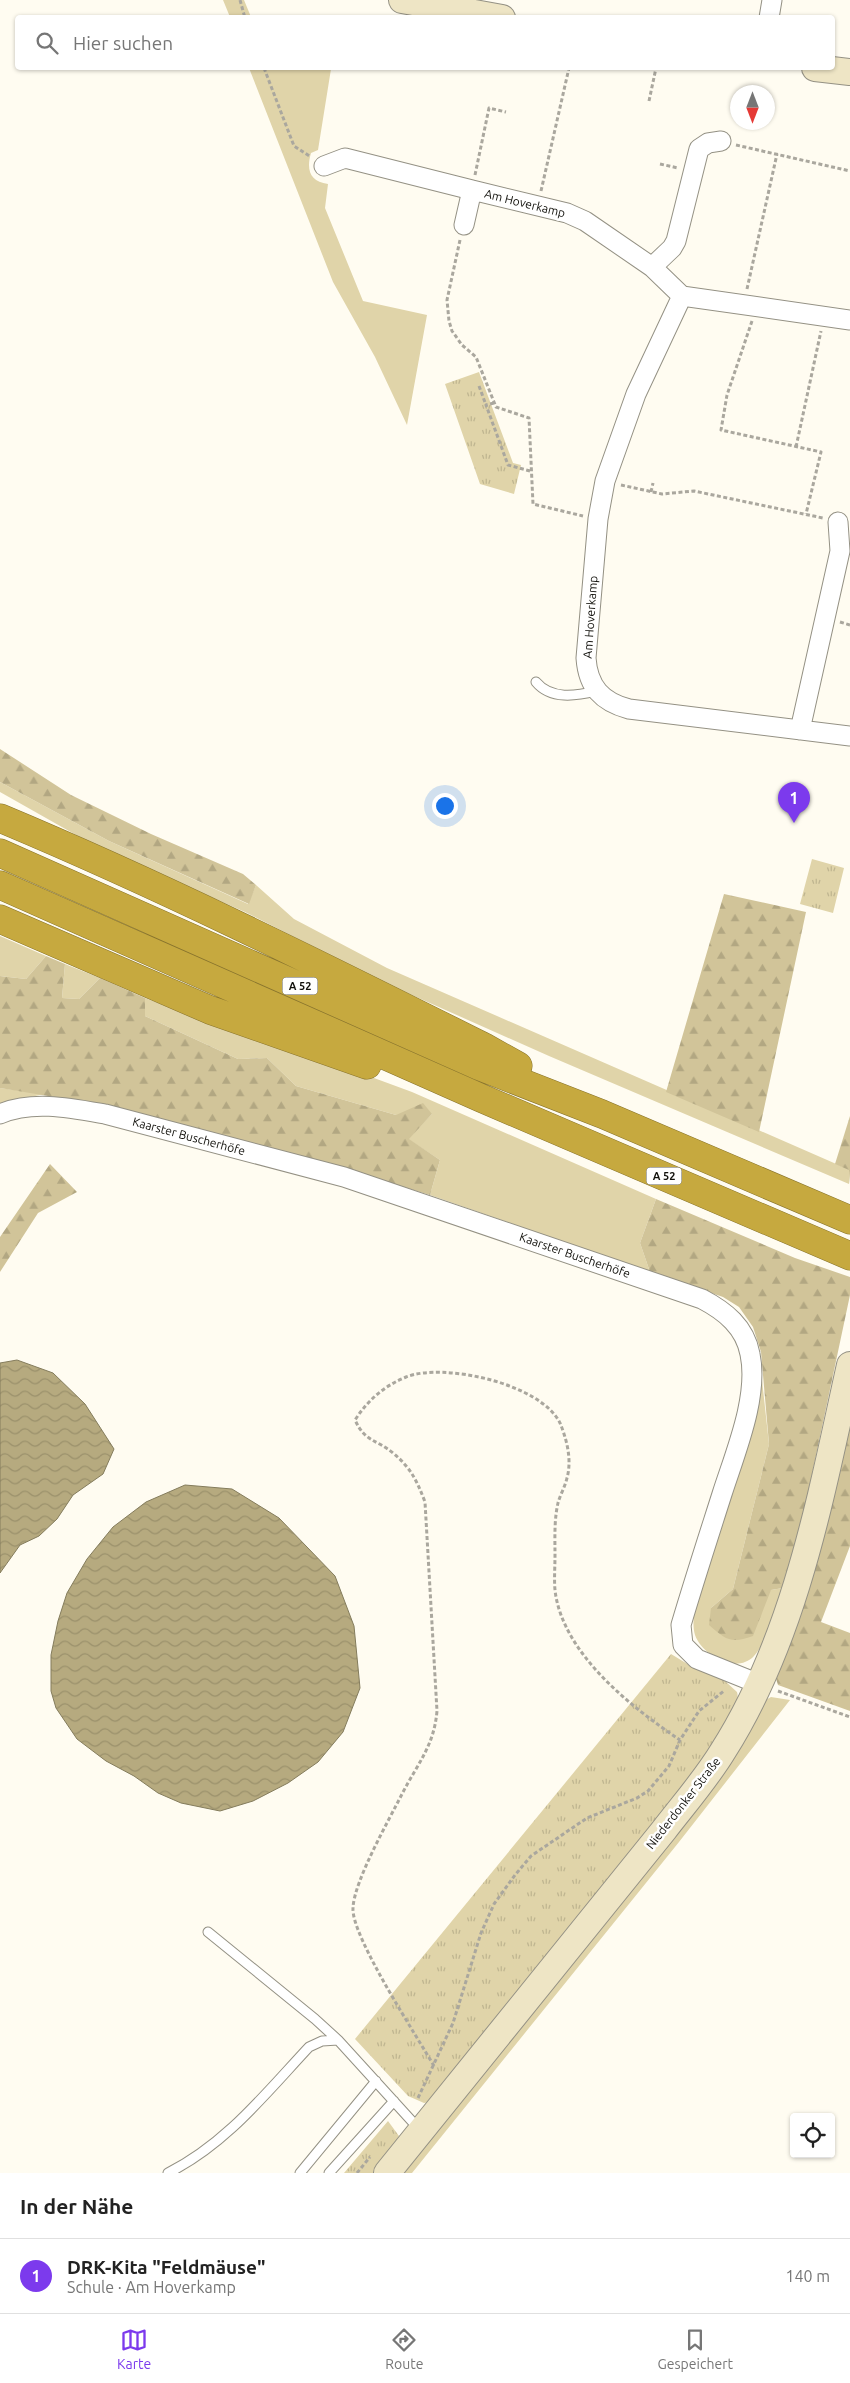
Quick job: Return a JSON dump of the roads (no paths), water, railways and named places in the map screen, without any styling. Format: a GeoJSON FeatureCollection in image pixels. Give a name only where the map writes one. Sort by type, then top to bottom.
{"type":"FeatureCollection","features":[{"type":"Feature","properties":{"kind":"highway"},"geometry":{"type":"LineString","coordinates":[[0,807],[77,851]]}},
{"type":"Feature","properties":{"kind":"highway"},"geometry":{"type":"LineString","coordinates":[[0,818],[258,934],[475,1042],[602,1114]]}},
{"type":"Feature","properties":{"kind":"highway","name":"A 52"},"geometry":{"type":"LineString","coordinates":[[0,852],[479,1066],[602,1114],[850,1220]]}},
{"type":"Feature","properties":{"kind":"highway","name":"A 52"},"geometry":{"type":"LineString","coordinates":[[0,885],[481,1098],[850,1256]]}},
{"type":"Feature","properties":{"kind":"highway"},"geometry":{"type":"LineString","coordinates":[[6,922],[210,1010],[366,1065],[481,1098]]}},
{"type":"Feature","properties":{"kind":"street"},"geometry":{"type":"LineString","coordinates":[[402,0],[499,11]]}},
{"type":"Feature","properties":{"kind":"street"},"geometry":{"type":"LineString","coordinates":[[770,15],[772,0]]}},
{"type":"Feature","properties":{"kind":"street"},"geometry":{"type":"LineString","coordinates":[[832,70],[850,72]]}},
{"type":"Feature","properties":{"kind":"street"},"geometry":{"type":"LineString","coordinates":[[652,267],[672,248],[676,241],[699,149],[708,143],[721,141]]}},
{"type":"Feature","properties":{"kind":"street","name":"Am Hoverkamp"},"geometry":{"type":"LineString","coordinates":[[324,166],[345,158],[567,213],[585,221],[652,267],[682,296],[636,394],[606,481],[598,519],[586,658],[588,676],[596,691]]}},
{"type":"Feature","properties":{"kind":"street","name":"Am Hoverkamp"},"geometry":{"type":"LineString","coordinates":[[464,225],[472,190]]}},
{"type":"Feature","properties":{"kind":"street"},"geometry":{"type":"LineString","coordinates":[[682,296],[850,320]]}},
{"type":"Feature","properties":{"kind":"street"},"geometry":{"type":"LineString","coordinates":[[800,730],[840,551],[838,522]]}},
{"type":"Feature","properties":{"kind":"street"},"geometry":{"type":"LineString","coordinates":[[596,691],[607,701],[629,710],[850,736]]}},
{"type":"Feature","properties":{"kind":"street","name":"Kaarster Buscherhöfe"},"geometry":{"type":"LineString","coordinates":[[0,1114],[35,1107],[66,1107],[105,1114],[344,1177],[702,1299],[721,1309],[739,1326],[750,1353],[752,1381],[744,1426],[681,1625],[683,1644],[697,1659],[750,1680]]}},
{"type":"Feature","properties":{"kind":"street","name":"Niederdonker Straße"},"geometry":{"type":"LineString","coordinates":[[380,2163],[709,1772],[734,1733],[750,1680],[788,1612],[803,1566],[850,1365]]}},
{"type":"Feature","properties":{"kind":"lane"},"geometry":{"type":"LineString","coordinates":[[536,682],[542,688],[561,695],[573,696],[596,691]]}},
{"type":"Feature","properties":{"kind":"lane"},"geometry":{"type":"LineString","coordinates":[[208,1932],[338,2040],[414,2123]]}},
{"type":"Feature","properties":{"kind":"lane"},"geometry":{"type":"LineString","coordinates":[[168,2173],[207,2150],[239,2122],[309,2047],[322,2041],[338,2040]]}},
{"type":"Feature","properties":{"kind":"lane"},"geometry":{"type":"LineString","coordinates":[[300,2173],[376,2081]]}},
{"type":"Feature","properties":{"kind":"lane"},"geometry":{"type":"LineString","coordinates":[[329,2173],[394,2101]]}},
{"type":"Feature","properties":{"kind":"water"},"geometry":{"type":"Polygon","coordinates":[[[17,1360],[53,1373],[85,1404],[114,1449],[103,1474],[73,1495],[57,1519],[39,1536],[20,1545],[0,1573],[0,1363],[17,1360]]]}},
{"type":"Feature","properties":{"kind":"water"},"geometry":{"type":"Polygon","coordinates":[[[185,1485],[232,1489],[279,1518],[335,1576],[354,1626],[360,1688],[343,1732],[318,1762],[288,1783],[253,1801],[220,1811],[181,1803],[158,1793],[134,1776],[106,1761],[77,1739],[56,1708],[51,1691],[51,1655],[58,1621],[67,1593],[87,1559],[113,1527],[146,1502],[185,1485]]]}},
{"type":"Feature","properties":{"kind":"place","name":"DRK-Kita \"Feldmäuse\""},"geometry":{"type":"Point","coordinates":[794,823]}}]}
